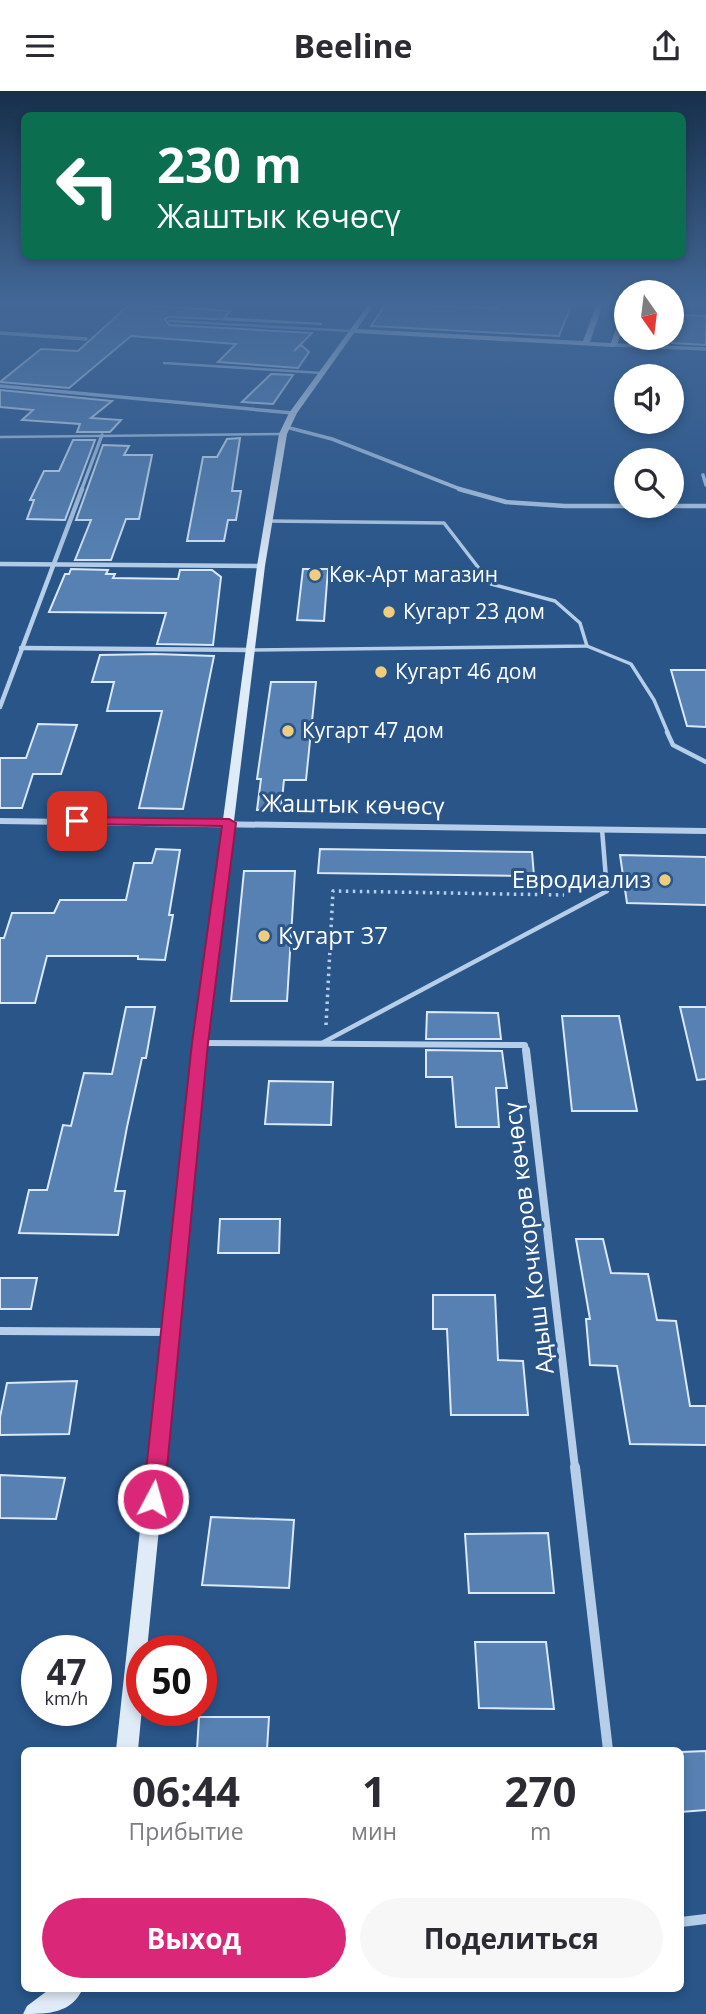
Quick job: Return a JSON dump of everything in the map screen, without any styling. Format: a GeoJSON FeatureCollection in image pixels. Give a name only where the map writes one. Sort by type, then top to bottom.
{"type":"FeatureCollection","features":[{"type":"Feature","properties":{"kind":"main road"},"geometry":{"type":"LineString","coordinates":[[127,1747],[200,1043],[261,566],[287,425],[308,394]]}},
{"type":"Feature","properties":{"kind":"main road"},"geometry":{"type":"LineString","coordinates":[[36,2014],[66,1992]]}},
{"type":"Feature","properties":{"kind":"street"},"geometry":{"type":"LineString","coordinates":[[57,394],[287,425],[332,439],[453,487],[506,502],[565,506],[706,506]]}},
{"type":"Feature","properties":{"kind":"street"},"geometry":{"type":"LineString","coordinates":[[0,707],[103,435]]}},
{"type":"Feature","properties":{"kind":"street"},"geometry":{"type":"LineString","coordinates":[[703,475],[706,485]]}},
{"type":"Feature","properties":{"kind":"street"},"geometry":{"type":"LineString","coordinates":[[0,565],[261,566]]}},
{"type":"Feature","properties":{"kind":"street"},"geometry":{"type":"LineString","coordinates":[[22,648],[251,650]]}},
{"type":"Feature","properties":{"kind":"street","name":"Жаштык көчөсү"},"geometry":{"type":"LineString","coordinates":[[0,821],[706,831]]}},
{"type":"Feature","properties":{"kind":"street","name":"Адыш Кочкоров көчөсү"},"geometry":{"type":"LineString","coordinates":[[200,1043],[525,1045],[608,1747]]}},
{"type":"Feature","properties":{"kind":"street"},"geometry":{"type":"LineString","coordinates":[[0,1331],[170,1332]]}},
{"type":"Feature","properties":{"kind":"street"},"geometry":{"type":"LineString","coordinates":[[684,1922],[706,1919]]}},
{"type":"Feature","properties":{"kind":"lane"},"geometry":{"type":"LineString","coordinates":[[0,437],[103,435],[287,425]]}},
{"type":"Feature","properties":{"kind":"lane"},"geometry":{"type":"LineString","coordinates":[[268,521],[444,523],[491,584],[555,601],[580,622],[587,646]]}},
{"type":"Feature","properties":{"kind":"lane"},"geometry":{"type":"LineString","coordinates":[[251,650],[587,646],[631,664],[654,700],[673,745],[706,762]]}},
{"type":"Feature","properties":{"kind":"lane"},"geometry":{"type":"LineString","coordinates":[[323,1042],[607,891],[602,829]]}},
{"type":"Feature","properties":{"kind":"path"},"geometry":{"type":"LineString","coordinates":[[323,1042],[333,891],[597,896]]}},
{"type":"Feature","properties":{"kind":"building"},"geometry":{"type":"Polygon","coordinates":[[[0,394],[38,394],[112,401],[91,418],[121,420],[110,432],[77,432],[80,424],[22,420],[33,410],[0,407],[0,394]]]}},
{"type":"Feature","properties":{"kind":"building"},"geometry":{"type":"Polygon","coordinates":[[[251,394],[280,394],[273,404],[242,402],[251,394]]]}},
{"type":"Feature","properties":{"kind":"building"},"geometry":{"type":"Polygon","coordinates":[[[240,438],[232,491],[241,491],[236,520],[228,520],[224,541],[187,541],[203,457],[217,457],[227,439],[240,438]]]}},
{"type":"Feature","properties":{"kind":"building"},"geometry":{"type":"Polygon","coordinates":[[[73,440],[95,440],[65,520],[27,519],[34,500],[30,500],[44,471],[59,471],[73,440]]]}},
{"type":"Feature","properties":{"kind":"building"},"geometry":{"type":"Polygon","coordinates":[[[103,445],[129,446],[124,455],[152,455],[139,519],[126,519],[111,560],[75,560],[91,520],[76,520],[103,445]]]}},
{"type":"Feature","properties":{"kind":"building"},"geometry":{"type":"Polygon","coordinates":[[[71,569],[108,570],[106,574],[115,574],[113,578],[178,579],[180,570],[212,570],[221,577],[213,645],[157,644],[166,613],[49,612],[65,574],[69,574],[71,569]]]}},
{"type":"Feature","properties":{"kind":"building"},"geometry":{"type":"Polygon","coordinates":[[[303,569],[328,569],[324,621],[297,620],[303,569]]]}},
{"type":"Feature","properties":{"kind":"building"},"geometry":{"type":"Polygon","coordinates":[[[100,655],[214,656],[183,809],[139,808],[162,711],[107,711],[114,682],[92,682],[100,655]]]}},
{"type":"Feature","properties":{"kind":"building"},"geometry":{"type":"Polygon","coordinates":[[[671,670],[706,670],[706,727],[687,726],[671,670]]]}},
{"type":"Feature","properties":{"kind":"building","name":"Кугарт 47 дом"},"geometry":{"type":"Polygon","coordinates":[[[271,682],[316,682],[306,780],[284,780],[281,810],[257,810],[261,779],[257,779],[271,682]]]}},
{"type":"Feature","properties":{"kind":"building"},"geometry":{"type":"Polygon","coordinates":[[[38,724],[77,725],[61,774],[33,774],[22,808],[0,808],[0,758],[26,758],[38,724]]]}},
{"type":"Feature","properties":{"kind":"building"},"geometry":{"type":"Polygon","coordinates":[[[156,849],[180,850],[169,915],[173,915],[165,960],[138,959],[138,956],[47,956],[35,1003],[0,1003],[0,938],[4,938],[12,913],[54,913],[60,900],[126,900],[134,863],[152,863],[156,849]]]}},
{"type":"Feature","properties":{"kind":"building","name":"Кугарт 37"},"geometry":{"type":"Polygon","coordinates":[[[320,849],[532,852],[534,876],[318,873],[320,849]]]}},
{"type":"Feature","properties":{"kind":"building","name":"Евродиализ"},"geometry":{"type":"Polygon","coordinates":[[[620,855],[706,857],[706,905],[627,903],[620,855]]]}},
{"type":"Feature","properties":{"kind":"building","name":"Кугарт 37"},"geometry":{"type":"Polygon","coordinates":[[[244,871],[295,871],[287,1001],[231,1001],[244,871]]]}},
{"type":"Feature","properties":{"kind":"building"},"geometry":{"type":"Polygon","coordinates":[[[126,1007],[155,1007],[115,1191],[125,1191],[118,1235],[19,1233],[29,1190],[47,1190],[63,1125],[71,1126],[84,1073],[112,1074],[126,1007]]]}},
{"type":"Feature","properties":{"kind":"building"},"geometry":{"type":"Polygon","coordinates":[[[680,1007],[706,1007],[706,1079],[697,1080],[680,1007]]]}},
{"type":"Feature","properties":{"kind":"building"},"geometry":{"type":"Polygon","coordinates":[[[427,1012],[498,1013],[501,1039],[426,1039],[427,1012]]]}},
{"type":"Feature","properties":{"kind":"building"},"geometry":{"type":"Polygon","coordinates":[[[562,1016],[619,1016],[637,1111],[572,1111],[562,1016]]]}},
{"type":"Feature","properties":{"kind":"building"},"geometry":{"type":"Polygon","coordinates":[[[426,1050],[502,1051],[507,1088],[496,1088],[499,1127],[456,1127],[452,1077],[426,1077],[426,1050]]]}},
{"type":"Feature","properties":{"kind":"building"},"geometry":{"type":"Polygon","coordinates":[[[269,1081],[333,1082],[331,1125],[265,1124],[269,1081]]]}},
{"type":"Feature","properties":{"kind":"building"},"geometry":{"type":"Polygon","coordinates":[[[220,1219],[280,1219],[279,1253],[218,1253],[220,1219]]]}},
{"type":"Feature","properties":{"kind":"building"},"geometry":{"type":"Polygon","coordinates":[[[576,1239],[603,1239],[611,1273],[648,1274],[657,1320],[676,1321],[690,1406],[706,1406],[706,1445],[630,1444],[617,1366],[590,1365],[586,1319],[590,1319],[576,1239]]]}},
{"type":"Feature","properties":{"kind":"building"},"geometry":{"type":"Polygon","coordinates":[[[0,1278],[37,1278],[31,1309],[0,1309],[0,1278]]]}},
{"type":"Feature","properties":{"kind":"building"},"geometry":{"type":"Polygon","coordinates":[[[433,1295],[495,1295],[498,1360],[523,1361],[528,1415],[451,1415],[447,1329],[433,1329],[433,1295]]]}},
{"type":"Feature","properties":{"kind":"building"},"geometry":{"type":"Polygon","coordinates":[[[77,1381],[69,1434],[0,1435],[0,1417],[7,1383],[77,1381]]]}},
{"type":"Feature","properties":{"kind":"building"},"geometry":{"type":"Polygon","coordinates":[[[0,1475],[65,1478],[56,1519],[0,1518],[0,1475]]]}},
{"type":"Feature","properties":{"kind":"building"},"geometry":{"type":"Polygon","coordinates":[[[211,1517],[294,1520],[289,1588],[202,1585],[211,1517]]]}},
{"type":"Feature","properties":{"kind":"building"},"geometry":{"type":"Polygon","coordinates":[[[548,1533],[554,1593],[469,1593],[465,1534],[548,1533]]]}},
{"type":"Feature","properties":{"kind":"building"},"geometry":{"type":"Polygon","coordinates":[[[475,1642],[546,1642],[554,1709],[479,1708],[475,1642]]]}},
{"type":"Feature","properties":{"kind":"building"},"geometry":{"type":"Polygon","coordinates":[[[217,1717],[269,1717],[267,1747],[197,1747],[198,1726],[217,1726],[217,1717]]]}},
{"type":"Feature","properties":{"kind":"building"},"geometry":{"type":"Polygon","coordinates":[[[706,1751],[706,1810],[684,1812],[684,1752],[706,1751]]]}},
{"type":"Feature","properties":{"kind":"place","name":"Көк-Арт магазин"},"geometry":{"type":"Point","coordinates":[315,575]}},
{"type":"Feature","properties":{"kind":"place","name":"Кугарт 23 дом"},"geometry":{"type":"Point","coordinates":[389,612]}},
{"type":"Feature","properties":{"kind":"place","name":"Кугарт 46 дом"},"geometry":{"type":"Point","coordinates":[381,672]}},
{"type":"Feature","properties":{"kind":"place","name":"Кугарт 47 дом"},"geometry":{"type":"Point","coordinates":[288,731]}},
{"type":"Feature","properties":{"kind":"place","name":"Евродиализ"},"geometry":{"type":"Point","coordinates":[665,880]}},
{"type":"Feature","properties":{"kind":"place","name":"Кугарт 37"},"geometry":{"type":"Point","coordinates":[264,936]}},
{"type":"Feature","properties":{"kind":"route"},"geometry":{"type":"LineString","coordinates":[[77,821],[229,823],[200,1043],[153,1499]]}}]}
